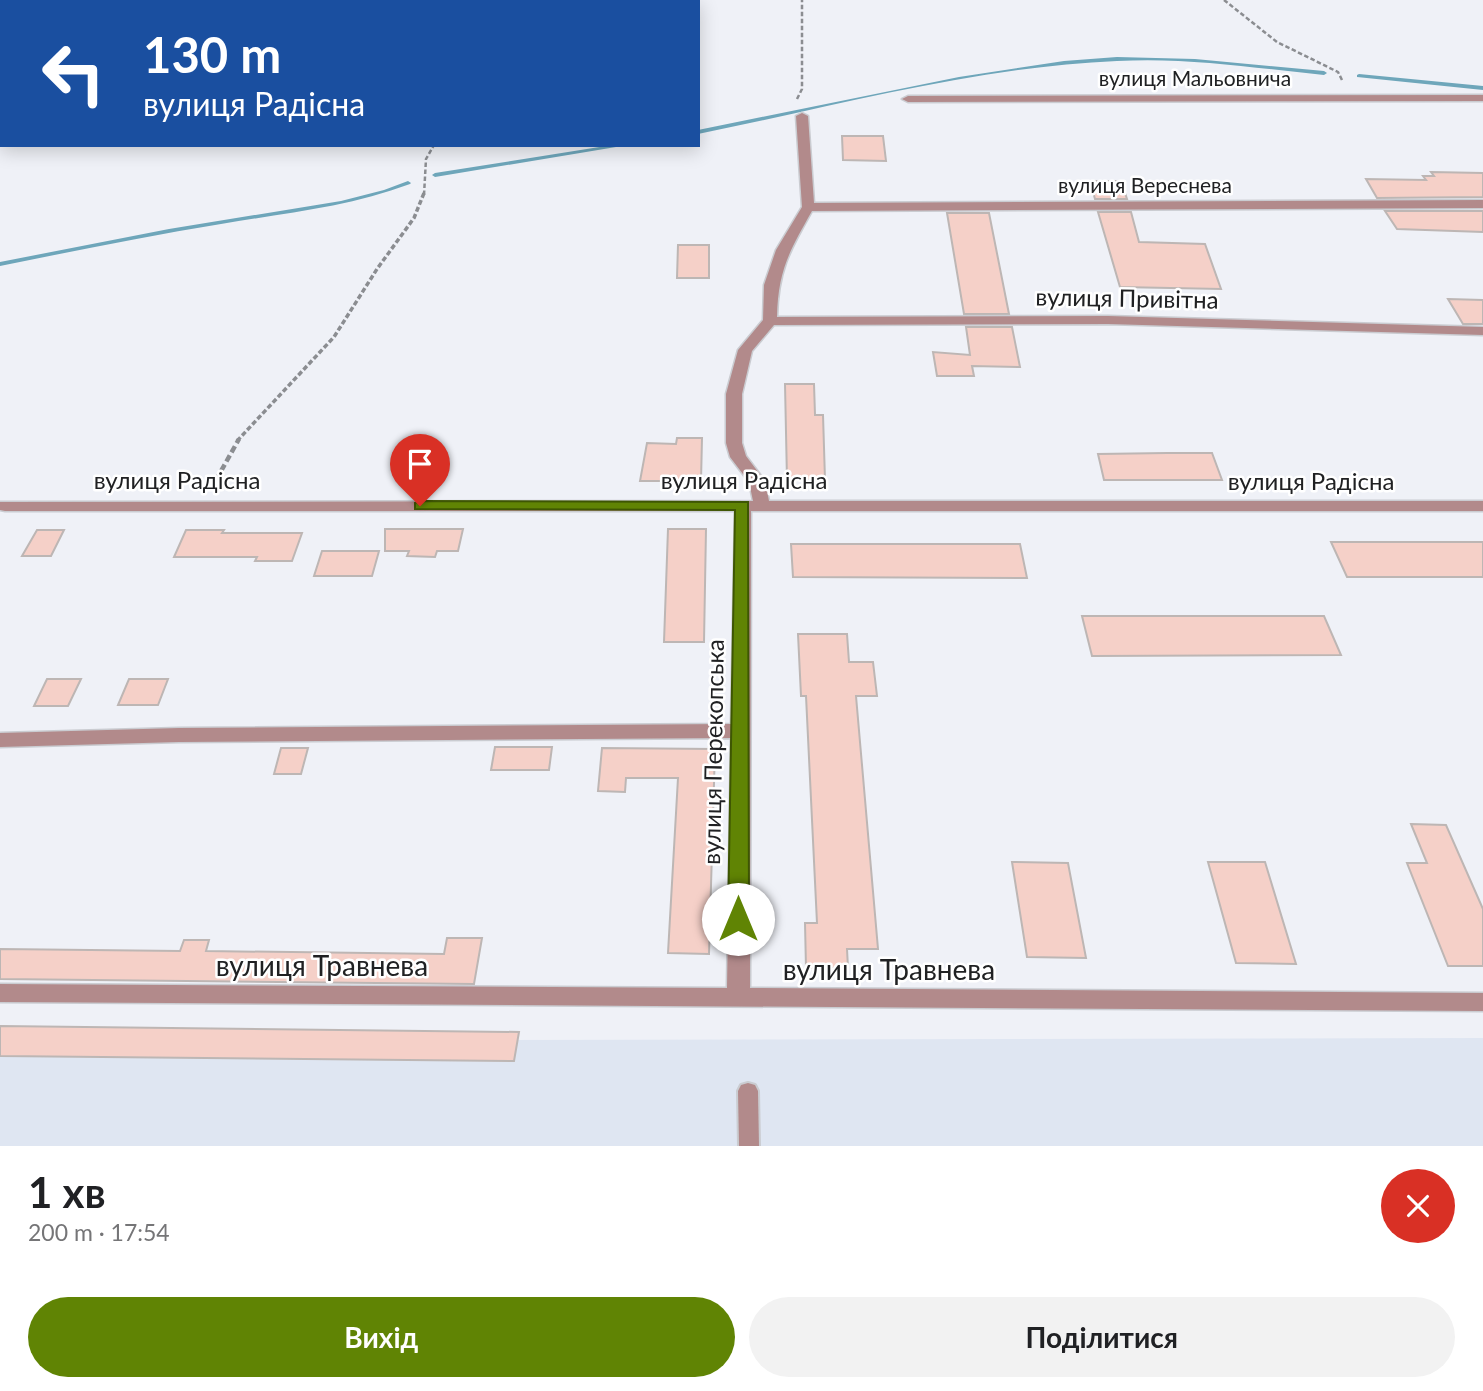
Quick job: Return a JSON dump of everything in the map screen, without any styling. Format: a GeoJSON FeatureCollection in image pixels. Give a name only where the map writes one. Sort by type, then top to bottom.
{"type":"FeatureCollection","features":[{"type":"Feature","properties":{"kind":"street","name":"вулиця Мальовнича"},"geometry":{"type":"LineString","coordinates":[[908,99],[1483,98]]}},
{"type":"Feature","properties":{"kind":"street"},"geometry":{"type":"LineString","coordinates":[[770,321],[771,285],[783,250],[808,207],[799,112]]}},
{"type":"Feature","properties":{"kind":"street","name":"вулиця Вереснева"},"geometry":{"type":"LineString","coordinates":[[808,207],[1483,204]]}},
{"type":"Feature","properties":{"kind":"street","name":"вулиця Привітна"},"geometry":{"type":"LineString","coordinates":[[770,321],[1108,320],[1483,331]]}},
{"type":"Feature","properties":{"kind":"street","name":"вулиця Перекопська"},"geometry":{"type":"LineString","coordinates":[[738,999],[740,732],[752,506],[757,481],[738,457],[734,443],[734,394],[746,350],[770,321]]}},
{"type":"Feature","properties":{"kind":"street","name":"вулиця Радісна"},"geometry":{"type":"LineString","coordinates":[[5,506],[1483,506]]}},
{"type":"Feature","properties":{"kind":"street"},"geometry":{"type":"LineString","coordinates":[[0,740],[220,734],[740,732]]}},
{"type":"Feature","properties":{"kind":"street","name":"вулиця Травнева"},"geometry":{"type":"LineString","coordinates":[[0,993],[1483,1002]]}},
{"type":"Feature","properties":{"kind":"lane"},"geometry":{"type":"LineString","coordinates":[[748,1091],[749,1146]]}},
{"type":"Feature","properties":{"kind":"path"},"geometry":{"type":"LineString","coordinates":[[799,112],[794,105],[802,89],[802,0]]}},
{"type":"Feature","properties":{"kind":"path"},"geometry":{"type":"LineString","coordinates":[[1224,0],[1255,26],[1338,72],[1341,80],[1353,82]]}},
{"type":"Feature","properties":{"kind":"path"},"geometry":{"type":"LineString","coordinates":[[205,506],[230,449],[251,420],[330,342],[350,316],[379,265],[407,232],[423,200],[423,162],[433,147]]}},
{"type":"Feature","properties":{"kind":"shaded area"},"geometry":{"type":"Polygon","coordinates":[[[1483,1038],[1483,1146],[0,1146],[0,1041],[1483,1038]]]}},
{"type":"Feature","properties":{"kind":"building"},"geometry":{"type":"Polygon","coordinates":[[[842,136],[883,136],[886,161],[843,160],[842,136]]]}},
{"type":"Feature","properties":{"kind":"building"},"geometry":{"type":"Polygon","coordinates":[[[1431,172],[1483,173],[1483,197],[1377,198],[1366,179],[1426,180],[1423,176],[1434,176],[1431,172]]]}},
{"type":"Feature","properties":{"kind":"building"},"geometry":{"type":"Polygon","coordinates":[[[1090,181],[1121,181],[1127,199],[1095,199],[1090,181]]]}},
{"type":"Feature","properties":{"kind":"building"},"geometry":{"type":"Polygon","coordinates":[[[1385,211],[1483,211],[1483,232],[1397,229],[1385,211]]]}},
{"type":"Feature","properties":{"kind":"building"},"geometry":{"type":"Polygon","coordinates":[[[1098,212],[1131,212],[1139,242],[1205,244],[1221,289],[1120,287],[1098,212]]]}},
{"type":"Feature","properties":{"kind":"building"},"geometry":{"type":"Polygon","coordinates":[[[947,213],[989,213],[1009,314],[964,314],[947,213]]]}},
{"type":"Feature","properties":{"kind":"building"},"geometry":{"type":"Polygon","coordinates":[[[678,245],[709,245],[709,278],[677,278],[678,245]]]}},
{"type":"Feature","properties":{"kind":"building"},"geometry":{"type":"Polygon","coordinates":[[[1448,299],[1483,300],[1483,324],[1463,324],[1448,299]]]}},
{"type":"Feature","properties":{"kind":"building"},"geometry":{"type":"Polygon","coordinates":[[[966,327],[1012,327],[1020,367],[972,366],[974,376],[937,376],[933,352],[970,355],[966,327]]]}},
{"type":"Feature","properties":{"kind":"building"},"geometry":{"type":"Polygon","coordinates":[[[785,384],[814,384],[815,415],[823,415],[825,480],[787,480],[785,384]]]}},
{"type":"Feature","properties":{"kind":"building"},"geometry":{"type":"Polygon","coordinates":[[[677,438],[702,438],[701,481],[640,481],[647,443],[676,444],[677,438]]]}},
{"type":"Feature","properties":{"kind":"building"},"geometry":{"type":"Polygon","coordinates":[[[1212,453],[1222,480],[1104,480],[1098,454],[1212,453]]]}},
{"type":"Feature","properties":{"kind":"building"},"geometry":{"type":"Polygon","coordinates":[[[385,529],[463,529],[458,551],[437,551],[435,557],[407,556],[409,551],[385,551],[385,529]]]}},
{"type":"Feature","properties":{"kind":"building"},"geometry":{"type":"Polygon","coordinates":[[[668,529],[706,529],[704,642],[664,642],[668,529]]]}},
{"type":"Feature","properties":{"kind":"building"},"geometry":{"type":"Polygon","coordinates":[[[37,530],[64,530],[51,556],[22,556],[37,530]]]}},
{"type":"Feature","properties":{"kind":"building"},"geometry":{"type":"Polygon","coordinates":[[[186,530],[302,533],[292,561],[255,561],[257,557],[174,557],[186,530]]]}},
{"type":"Feature","properties":{"kind":"building"},"geometry":{"type":"Polygon","coordinates":[[[1331,542],[1483,542],[1483,577],[1347,577],[1331,542]]]}},
{"type":"Feature","properties":{"kind":"building"},"geometry":{"type":"Polygon","coordinates":[[[791,544],[1020,544],[1027,578],[793,577],[791,544]]]}},
{"type":"Feature","properties":{"kind":"building"},"geometry":{"type":"Polygon","coordinates":[[[322,551],[379,551],[372,576],[314,576],[322,551]]]}},
{"type":"Feature","properties":{"kind":"building"},"geometry":{"type":"Polygon","coordinates":[[[1082,616],[1324,616],[1341,655],[1092,656],[1082,616]]]}},
{"type":"Feature","properties":{"kind":"building"},"geometry":{"type":"Polygon","coordinates":[[[798,634],[847,634],[849,662],[873,662],[877,696],[856,696],[878,949],[847,949],[848,968],[806,968],[805,923],[817,923],[806,696],[801,696],[798,634]]]}},
{"type":"Feature","properties":{"kind":"building"},"geometry":{"type":"Polygon","coordinates":[[[47,679],[81,679],[68,706],[34,706],[47,679]]]}},
{"type":"Feature","properties":{"kind":"building"},"geometry":{"type":"Polygon","coordinates":[[[129,679],[168,679],[158,705],[118,705],[129,679]]]}},
{"type":"Feature","properties":{"kind":"building"},"geometry":{"type":"Polygon","coordinates":[[[495,747],[552,747],[549,770],[491,770],[495,747]]]}},
{"type":"Feature","properties":{"kind":"building"},"geometry":{"type":"Polygon","coordinates":[[[281,748],[308,748],[301,774],[274,774],[281,748]]]}},
{"type":"Feature","properties":{"kind":"building"},"geometry":{"type":"Polygon","coordinates":[[[602,748],[715,749],[709,954],[668,953],[678,778],[626,778],[625,792],[598,791],[602,748]]]}},
{"type":"Feature","properties":{"kind":"building"},"geometry":{"type":"Polygon","coordinates":[[[1411,824],[1446,825],[1483,909],[1483,966],[1448,966],[1407,863],[1427,863],[1411,824]]]}},
{"type":"Feature","properties":{"kind":"building"},"geometry":{"type":"Polygon","coordinates":[[[1012,862],[1068,863],[1086,958],[1027,957],[1012,862]]]}},
{"type":"Feature","properties":{"kind":"building"},"geometry":{"type":"Polygon","coordinates":[[[1208,862],[1265,862],[1296,964],[1236,963],[1208,862]]]}},
{"type":"Feature","properties":{"kind":"building"},"geometry":{"type":"Polygon","coordinates":[[[447,938],[482,938],[474,984],[0,979],[0,949],[180,951],[184,940],[209,940],[206,951],[444,954],[447,938]]]}},
{"type":"Feature","properties":{"kind":"building"},"geometry":{"type":"Polygon","coordinates":[[[0,1026],[519,1032],[514,1061],[0,1056],[0,1026]]]}},
{"type":"Feature","properties":{"kind":"waterway"},"geometry":{"type":"LineString","coordinates":[[700,132],[959,78],[1064,63],[1143,58],[1324,73]]}},
{"type":"Feature","properties":{"kind":"waterway"},"geometry":{"type":"LineString","coordinates":[[1359,76],[1483,88]]}},
{"type":"Feature","properties":{"kind":"waterway"},"geometry":{"type":"LineString","coordinates":[[435,175],[612,147]]}},
{"type":"Feature","properties":{"kind":"waterway"},"geometry":{"type":"LineString","coordinates":[[0,264],[169,231],[341,203],[408,183]]}},
{"type":"Feature","properties":{"kind":"route"},"geometry":{"type":"LineString","coordinates":[[420,506],[743,506],[738,919]]}}]}
